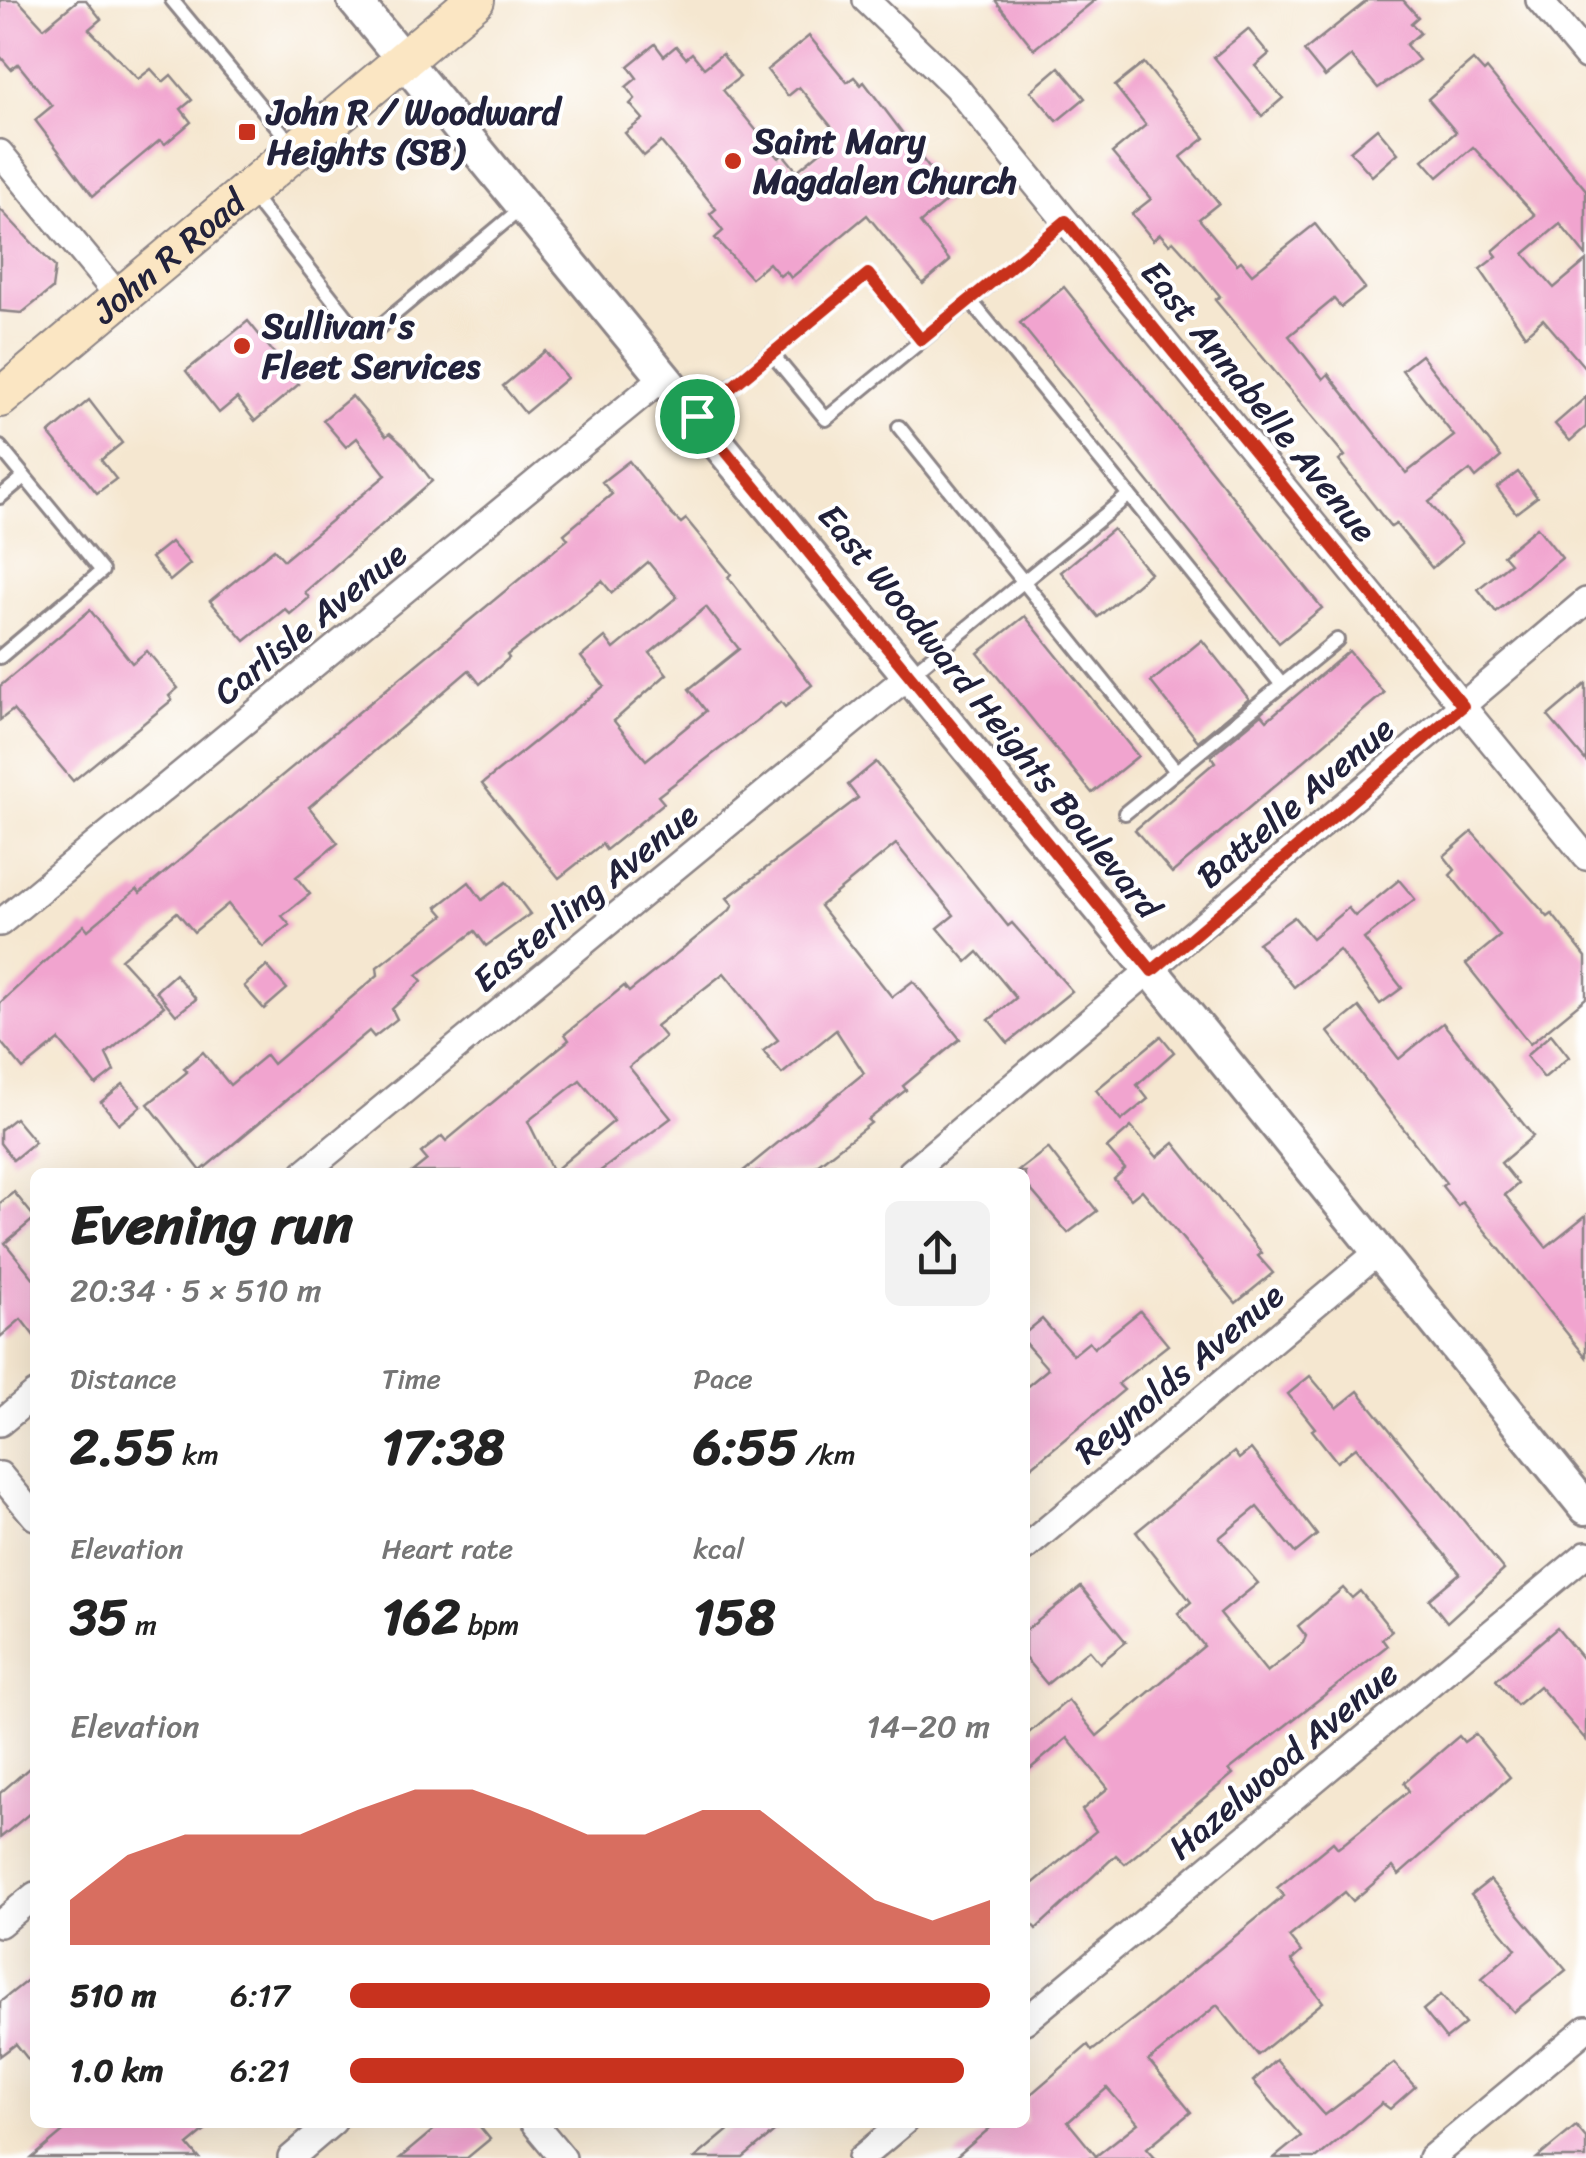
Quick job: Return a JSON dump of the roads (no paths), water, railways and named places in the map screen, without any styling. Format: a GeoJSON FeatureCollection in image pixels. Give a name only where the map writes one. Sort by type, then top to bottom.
{"type":"FeatureCollection","features":[{"type":"Feature","properties":{"kind":"main road","name":"John R Road"},"geometry":{"type":"LineString","coordinates":[[0,398],[475,0]]}},
{"type":"Feature","properties":{"kind":"street","name":"East Woodward Heights Boulevard"},"geometry":{"type":"LineString","coordinates":[[354,0],[1152,971],[1586,1508]]}},
{"type":"Feature","properties":{"kind":"street","name":"East Annabelle Avenue"},"geometry":{"type":"LineString","coordinates":[[866,0],[956,87],[1586,856]]}},
{"type":"Feature","properties":{"kind":"street"},"geometry":{"type":"LineString","coordinates":[[1540,0],[1586,56]]}},
{"type":"Feature","properties":{"kind":"street"},"geometry":{"type":"LineString","coordinates":[[0,152],[119,296]]}},
{"type":"Feature","properties":{"kind":"street","name":"Carlisle Avenue"},"geometry":{"type":"LineString","coordinates":[[0,923],[664,376]]}},
{"type":"Feature","properties":{"kind":"street","name":"Battelle Avenue"},"geometry":{"type":"LineString","coordinates":[[916,1168],[1586,601]]}},
{"type":"Feature","properties":{"kind":"street","name":"Easterling Avenue"},"geometry":{"type":"LineString","coordinates":[[309,1168],[909,676]]}},
{"type":"Feature","properties":{"kind":"street","name":"Reynolds Avenue"},"geometry":{"type":"LineString","coordinates":[[1030,1544],[1378,1252]]}},
{"type":"Feature","properties":{"kind":"street"},"geometry":{"type":"LineString","coordinates":[[0,1423],[30,1398]]}},
{"type":"Feature","properties":{"kind":"street"},"geometry":{"type":"LineString","coordinates":[[0,1475],[30,1511]]}},
{"type":"Feature","properties":{"kind":"street","name":"Hazelwood Avenue"},"geometry":{"type":"LineString","coordinates":[[1030,2017],[1586,1554]]}},
{"type":"Feature","properties":{"kind":"street"},"geometry":{"type":"LineString","coordinates":[[0,1924],[30,1900]]}},
{"type":"Feature","properties":{"kind":"street"},"geometry":{"type":"LineString","coordinates":[[1432,2158],[1586,2029]]}},
{"type":"Feature","properties":{"kind":"street"},"geometry":{"type":"LineString","coordinates":[[291,2158],[326,2128]]}},
{"type":"Feature","properties":{"kind":"street"},"geometry":{"type":"LineString","coordinates":[[538,2128],[563,2158]]}},
{"type":"Feature","properties":{"kind":"street"},"geometry":{"type":"LineString","coordinates":[[861,2158],[897,2128]]}},
{"type":"Feature","properties":{"kind":"lane"},"geometry":{"type":"LineString","coordinates":[[172,0],[296,150]]}},
{"type":"Feature","properties":{"kind":"lane"},"geometry":{"type":"LineString","coordinates":[[247,190],[353,325],[366,328],[378,328],[524,206]]}},
{"type":"Feature","properties":{"kind":"lane"},"geometry":{"type":"LineString","coordinates":[[772,354],[826,419],[1066,221]]}},
{"type":"Feature","properties":{"kind":"lane"},"geometry":{"type":"LineString","coordinates":[[697,416],[868,274],[921,340]]}},
{"type":"Feature","properties":{"kind":"lane"},"geometry":{"type":"LineString","coordinates":[[970,300],[1282,684]]}},
{"type":"Feature","properties":{"kind":"lane"},"geometry":{"type":"LineString","coordinates":[[898,427],[1176,770]]}},
{"type":"Feature","properties":{"kind":"lane"},"geometry":{"type":"LineString","coordinates":[[0,447],[102,571],[0,657]]}},
{"type":"Feature","properties":{"kind":"lane"},"geometry":{"type":"LineString","coordinates":[[0,497],[24,476]]}},
{"type":"Feature","properties":{"kind":"lane"},"geometry":{"type":"LineString","coordinates":[[909,676],[1128,494]]}},
{"type":"Feature","properties":{"kind":"lane"},"geometry":{"type":"LineString","coordinates":[[1124,812],[1337,640]]}},
{"type":"Feature","properties":{"kind":"place","name":"John R / Woodward Heights (SB)"},"geometry":{"type":"Point","coordinates":[247,132]}},
{"type":"Feature","properties":{"kind":"place","name":"Saint Mary Magdalen Church"},"geometry":{"type":"Point","coordinates":[733,161]}},
{"type":"Feature","properties":{"kind":"place","name":"Sullivan's Fleet Services"},"geometry":{"type":"Point","coordinates":[242,346]}}]}
